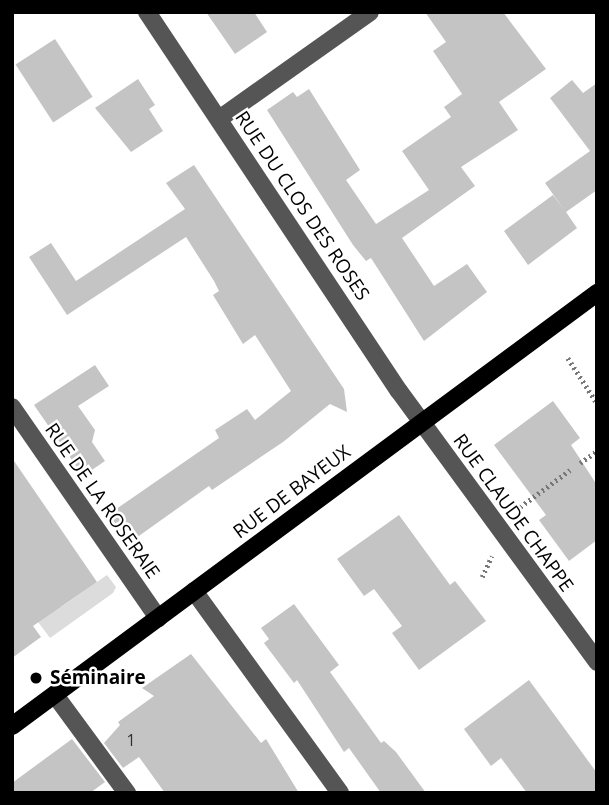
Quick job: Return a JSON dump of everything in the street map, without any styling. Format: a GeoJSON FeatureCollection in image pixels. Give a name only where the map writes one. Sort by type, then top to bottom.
{"type":"FeatureCollection","features":[{"type":"Feature","properties":{"kind":"main road","name":"RUE DE BAYEUX"},"geometry":{"type":"LineString","coordinates":[[12,726],[597,293]]}},
{"type":"Feature","properties":{"kind":"street","name":"RUE DU CLOS DES ROSES"},"geometry":{"type":"LineString","coordinates":[[148,12],[421,422]]}},
{"type":"Feature","properties":{"kind":"street"},"geometry":{"type":"LineString","coordinates":[[219,120],[370,12]]}},
{"type":"Feature","properties":{"kind":"street","name":"RUE DE LA ROSERAIE"},"geometry":{"type":"LineString","coordinates":[[12,407],[158,618]]}},
{"type":"Feature","properties":{"kind":"street","name":"RUE CLAUDE CHAPPE"},"geometry":{"type":"LineString","coordinates":[[421,422],[597,662]]}},
{"type":"Feature","properties":{"kind":"street"},"geometry":{"type":"LineString","coordinates":[[194,591],[340,793]]}},
{"type":"Feature","properties":{"kind":"street"},"geometry":{"type":"LineString","coordinates":[[55,695],[127,793]]}},
{"type":"Feature","properties":{"kind":"path"},"geometry":{"type":"LineString","coordinates":[[568,358],[597,402]]}},
{"type":"Feature","properties":{"kind":"path"},"geometry":{"type":"LineString","coordinates":[[580,463],[597,451]]}},
{"type":"Feature","properties":{"kind":"path"},"geometry":{"type":"LineString","coordinates":[[520,507],[570,470]]}},
{"type":"Feature","properties":{"kind":"shaded area"},"geometry":{"type":"Polygon","coordinates":[[[107,575],[116,587],[113,593],[50,638],[12,587],[61,607],[107,575]]]}},
{"type":"Feature","properties":{"kind":"building"},"geometry":{"type":"Polygon","coordinates":[[[206,12],[254,12],[267,32],[235,54],[206,12]]]}},
{"type":"Feature","properties":{"kind":"building"},"geometry":{"type":"Polygon","coordinates":[[[425,12],[503,12],[546,69],[499,102],[518,130],[461,167],[475,186],[402,238],[434,286],[467,264],[487,292],[424,341],[371,258],[366,261],[353,245],[267,110],[293,92],[297,97],[309,89],[360,170],[346,180],[376,224],[429,190],[402,151],[451,117],[444,107],[462,94],[433,51],[446,42],[425,12]]]}},
{"type":"Feature","properties":{"kind":"building"},"geometry":{"type":"Polygon","coordinates":[[[55,39],[93,97],[53,122],[16,65],[55,39]]]}},
{"type":"Feature","properties":{"kind":"building"},"geometry":{"type":"Polygon","coordinates":[[[138,79],[155,105],[149,109],[163,131],[131,152],[95,108],[138,79]]]}},
{"type":"Feature","properties":{"kind":"building"},"geometry":{"type":"Polygon","coordinates":[[[572,80],[583,93],[597,83],[597,190],[566,212],[577,228],[528,265],[504,231],[553,195],[565,211],[545,183],[590,151],[550,98],[572,80]]]}},
{"type":"Feature","properties":{"kind":"building"},"geometry":{"type":"Polygon","coordinates":[[[194,165],[344,389],[347,412],[330,404],[283,442],[212,490],[209,486],[129,543],[109,514],[219,438],[215,430],[247,409],[255,420],[291,391],[255,335],[243,344],[213,295],[219,291],[214,281],[186,237],[67,315],[29,257],[51,243],[76,281],[185,209],[166,183],[194,165]]]}},
{"type":"Feature","properties":{"kind":"building"},"geometry":{"type":"Polygon","coordinates":[[[95,365],[109,386],[78,406],[95,430],[92,442],[105,461],[83,476],[34,405],[95,365]]]}},
{"type":"Feature","properties":{"kind":"building"},"geometry":{"type":"Polygon","coordinates":[[[553,401],[580,438],[571,445],[597,485],[597,540],[569,561],[539,520],[546,515],[494,445],[553,401]]]}},
{"type":"Feature","properties":{"kind":"building"},"geometry":{"type":"Polygon","coordinates":[[[12,458],[97,582],[33,626],[41,637],[12,658],[12,458]]]}},
{"type":"Feature","properties":{"kind":"building"},"geometry":{"type":"Polygon","coordinates":[[[399,515],[450,585],[455,581],[486,621],[419,670],[392,633],[402,626],[374,589],[364,596],[337,559],[399,515]]]}},
{"type":"Feature","properties":{"kind":"building"},"geometry":{"type":"Polygon","coordinates":[[[294,604],[339,665],[330,672],[381,743],[384,741],[396,752],[426,793],[381,793],[349,748],[344,752],[297,680],[294,683],[264,643],[269,639],[261,628],[294,604]]]}},
{"type":"Feature","properties":{"kind":"building"},"geometry":{"type":"Polygon","coordinates":[[[191,654],[261,743],[266,739],[299,793],[165,793],[139,757],[123,768],[104,743],[120,725],[118,722],[154,696],[142,688],[191,654]]]}},
{"type":"Feature","properties":{"kind":"building"},"geometry":{"type":"Polygon","coordinates":[[[529,680],[597,773],[597,793],[527,793],[501,758],[491,766],[464,729],[529,680]]]}},
{"type":"Feature","properties":{"kind":"building"},"geometry":{"type":"Polygon","coordinates":[[[72,739],[105,782],[90,793],[12,793],[12,783],[72,739]]]}},
{"type":"Feature","properties":{"kind":"place","name":"Séminaire"},"geometry":{"type":"Point","coordinates":[36,678]}}]}
